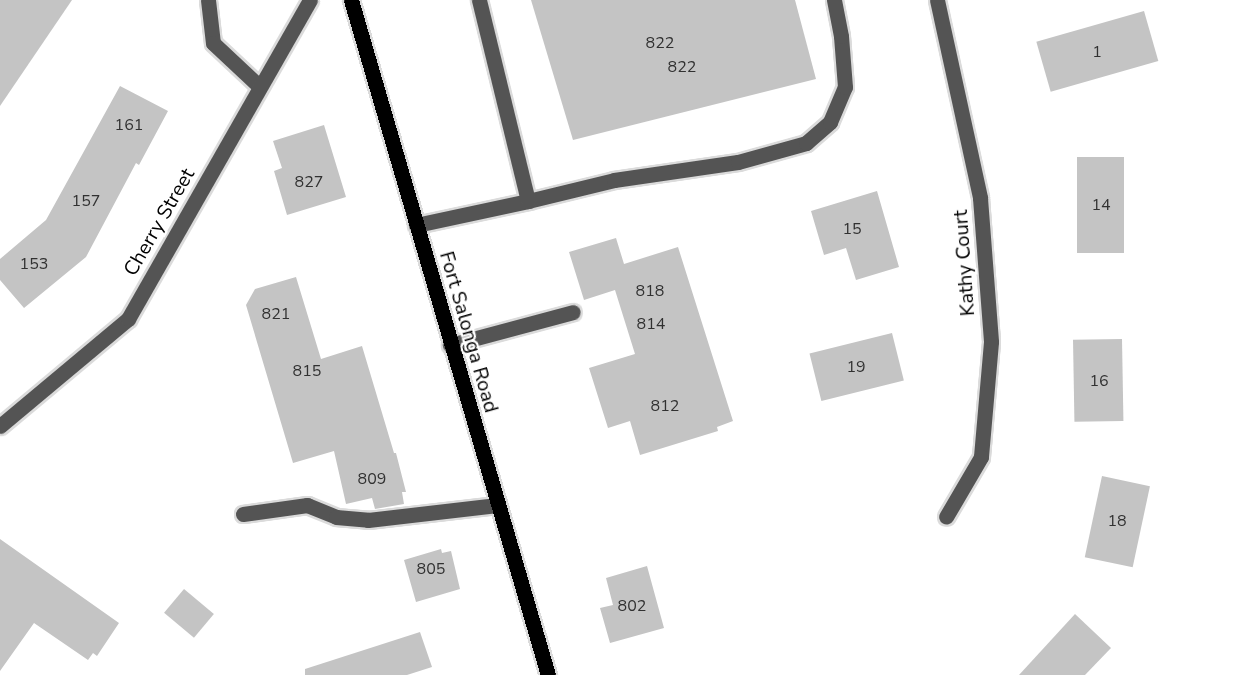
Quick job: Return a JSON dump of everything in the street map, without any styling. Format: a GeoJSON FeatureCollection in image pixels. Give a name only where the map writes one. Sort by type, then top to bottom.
{"type":"FeatureCollection","features":[{"type":"Feature","properties":{"kind":"main road","name":"Fort Salonga Road"},"geometry":{"type":"LineString","coordinates":[[351,0],[548,675]]}},
{"type":"Feature","properties":{"kind":"street"},"geometry":{"type":"LineString","coordinates":[[208,0],[213,43],[260,87]]}},
{"type":"Feature","properties":{"kind":"street","name":"Cherry Street"},"geometry":{"type":"LineString","coordinates":[[0,426],[128,319],[310,0]]}},
{"type":"Feature","properties":{"kind":"street"},"geometry":{"type":"LineString","coordinates":[[479,0],[528,201]]}},
{"type":"Feature","properties":{"kind":"street"},"geometry":{"type":"LineString","coordinates":[[416,225],[614,180],[738,162],[806,143],[830,122],[844,87],[841,36],[834,0]]}},
{"type":"Feature","properties":{"kind":"street","name":"Kathy Court"},"geometry":{"type":"LineString","coordinates":[[938,0],[980,198],[991,342],[981,457],[946,517]]}},
{"type":"Feature","properties":{"kind":"street"},"geometry":{"type":"LineString","coordinates":[[450,345],[573,312]]}},
{"type":"Feature","properties":{"kind":"street"},"geometry":{"type":"LineString","coordinates":[[243,514],[307,505],[336,517],[368,520],[497,505]]}},
{"type":"Feature","properties":{"kind":"building"},"geometry":{"type":"Polygon","coordinates":[[[0,0],[72,0],[0,106],[0,0]]]}},
{"type":"Feature","properties":{"kind":"building"},"geometry":{"type":"Polygon","coordinates":[[[531,0],[795,0],[816,79],[573,140],[531,0]]]}},
{"type":"Feature","properties":{"kind":"building"},"geometry":{"type":"Polygon","coordinates":[[[1144,11],[1158,61],[1051,92],[1036,42],[1144,11]]]}},
{"type":"Feature","properties":{"kind":"building"},"geometry":{"type":"Polygon","coordinates":[[[120,86],[168,111],[139,165],[136,163],[86,257],[24,308],[0,280],[0,259],[46,220],[120,86]]]}},
{"type":"Feature","properties":{"kind":"building"},"geometry":{"type":"Polygon","coordinates":[[[324,125],[346,197],[287,215],[274,171],[282,168],[273,141],[324,125]]]}},
{"type":"Feature","properties":{"kind":"building"},"geometry":{"type":"Polygon","coordinates":[[[1077,157],[1124,157],[1124,253],[1077,253],[1077,157]]]}},
{"type":"Feature","properties":{"kind":"building"},"geometry":{"type":"Polygon","coordinates":[[[877,191],[899,267],[856,280],[846,248],[824,255],[811,211],[877,191]]]}},
{"type":"Feature","properties":{"kind":"building"},"geometry":{"type":"Polygon","coordinates":[[[616,238],[624,264],[678,247],[733,421],[717,427],[718,431],[640,455],[630,421],[608,428],[589,368],[635,354],[615,290],[584,300],[569,252],[616,238]]]}},
{"type":"Feature","properties":{"kind":"building"},"geometry":{"type":"Polygon","coordinates":[[[296,277],[321,359],[362,346],[394,453],[396,453],[406,492],[402,492],[404,504],[375,509],[372,498],[346,504],[334,451],[293,463],[246,305],[255,289],[296,277]]]}},
{"type":"Feature","properties":{"kind":"building"},"geometry":{"type":"Polygon","coordinates":[[[892,333],[904,381],[821,401],[810,354],[892,333]]]}},
{"type":"Feature","properties":{"kind":"building"},"geometry":{"type":"Polygon","coordinates":[[[1122,339],[1123,421],[1074,422],[1073,340],[1122,339]]]}},
{"type":"Feature","properties":{"kind":"building"},"geometry":{"type":"Polygon","coordinates":[[[1102,476],[1150,486],[1133,567],[1085,557],[1102,476]]]}},
{"type":"Feature","properties":{"kind":"building"},"geometry":{"type":"Polygon","coordinates":[[[0,539],[119,623],[97,656],[93,653],[88,660],[34,623],[0,671],[0,539]]]}},
{"type":"Feature","properties":{"kind":"building"},"geometry":{"type":"Polygon","coordinates":[[[441,549],[442,553],[451,551],[460,589],[416,602],[404,560],[441,549]]]}},
{"type":"Feature","properties":{"kind":"building"},"geometry":{"type":"Polygon","coordinates":[[[647,566],[664,628],[610,643],[600,608],[613,605],[606,578],[647,566]]]}},
{"type":"Feature","properties":{"kind":"building"},"geometry":{"type":"Polygon","coordinates":[[[184,589],[214,614],[194,638],[164,613],[184,589]]]}},
{"type":"Feature","properties":{"kind":"building"},"geometry":{"type":"Polygon","coordinates":[[[1075,614],[1111,648],[1085,675],[1019,675],[1075,614]]]}},
{"type":"Feature","properties":{"kind":"building"},"geometry":{"type":"Polygon","coordinates":[[[420,632],[432,667],[407,675],[305,675],[305,669],[420,632]]]}}]}
